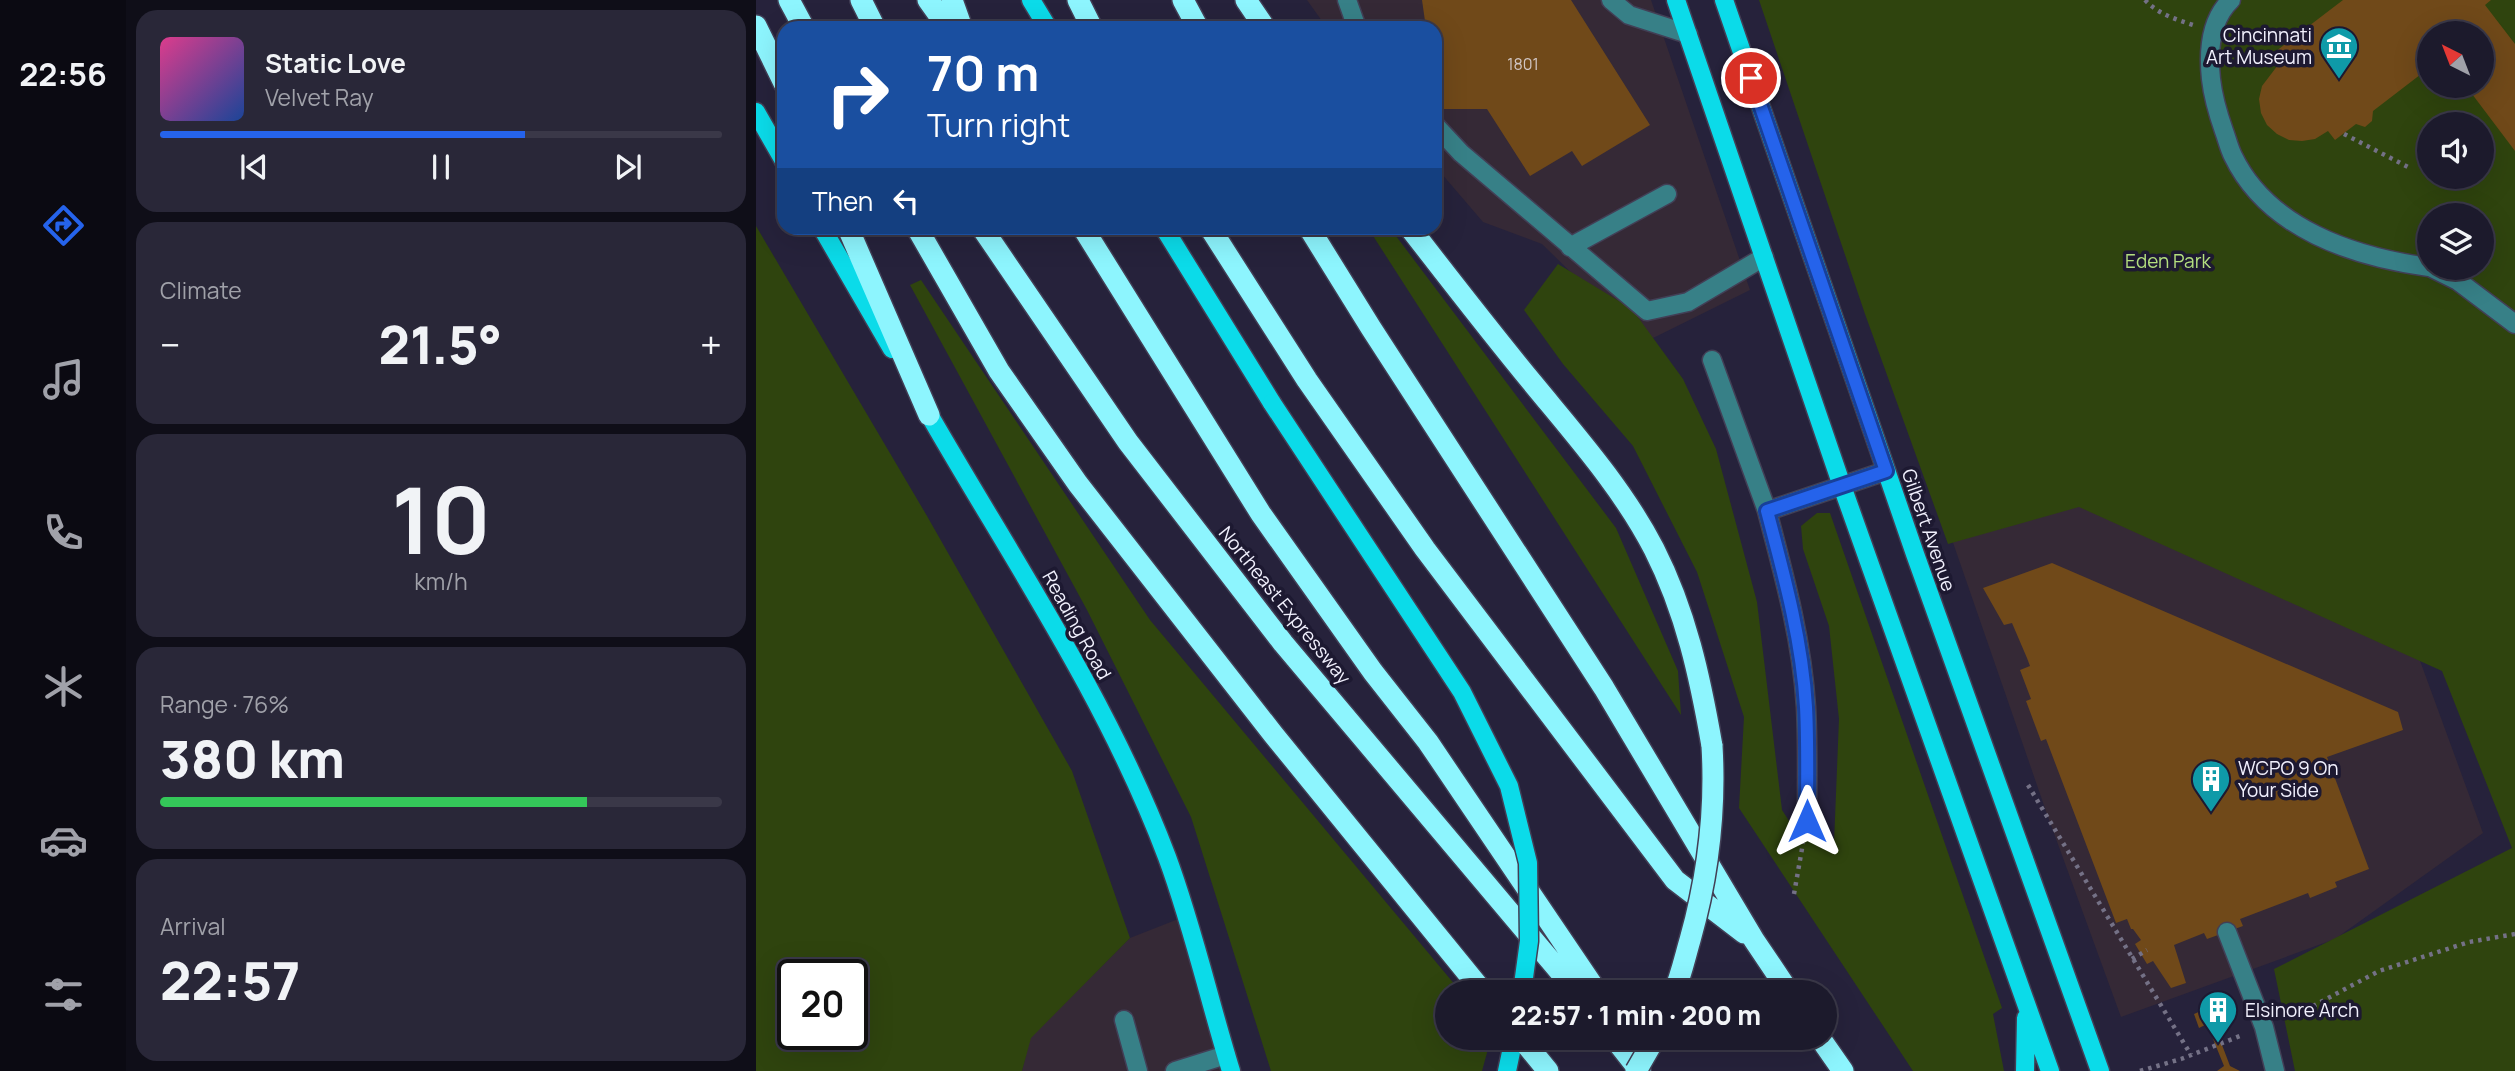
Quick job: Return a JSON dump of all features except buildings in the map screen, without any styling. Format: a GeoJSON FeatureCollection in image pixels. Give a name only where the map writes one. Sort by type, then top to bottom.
{"type":"FeatureCollection","features":[{"type":"Feature","properties":{"kind":"highway"},"geometry":{"type":"LineString","coordinates":[[789,0],[800,21]]}},
{"type":"Feature","properties":{"kind":"highway"},"geometry":{"type":"LineString","coordinates":[[861,0],[872,21]]}},
{"type":"Feature","properties":{"kind":"highway"},"geometry":{"type":"LineString","coordinates":[[929,0],[943,21]]}},
{"type":"Feature","properties":{"kind":"highway"},"geometry":{"type":"LineString","coordinates":[[952,0],[960,21]]}},
{"type":"Feature","properties":{"kind":"highway"},"geometry":{"type":"LineString","coordinates":[[1068,0],[1086,16]]}},
{"type":"Feature","properties":{"kind":"highway"},"geometry":{"type":"LineString","coordinates":[[1183,0],[1194,21]]}},
{"type":"Feature","properties":{"kind":"highway"},"geometry":{"type":"LineString","coordinates":[[1245,0],[1260,21]]}},
{"type":"Feature","properties":{"kind":"highway"},"geometry":{"type":"LineString","coordinates":[[756,26],[777,69]]}},
{"type":"Feature","properties":{"kind":"highway"},"geometry":{"type":"LineString","coordinates":[[851,235],[929,415]]}},
{"type":"Feature","properties":{"kind":"highway"},"geometry":{"type":"LineString","coordinates":[[921,235],[999,371],[1079,484],[1273,734],[1473,980]]}},
{"type":"Feature","properties":{"kind":"highway","name":"Northeast Expressway"},"geometry":{"type":"LineString","coordinates":[[987,235],[1128,442],[1283,643],[1567,980]]}},
{"type":"Feature","properties":{"kind":"highway"},"geometry":{"type":"LineString","coordinates":[[1087,235],[1262,514],[1365,661],[1428,742],[1589,980]]}},
{"type":"Feature","properties":{"kind":"highway"},"geometry":{"type":"LineString","coordinates":[[1214,235],[1307,380],[1425,549],[1675,880],[1754,940]]}},
{"type":"Feature","properties":{"kind":"highway"},"geometry":{"type":"LineString","coordinates":[[1313,235],[1604,688],[1754,940],[1782,980]]}},
{"type":"Feature","properties":{"kind":"highway"},"geometry":{"type":"LineString","coordinates":[[1415,235],[1471,309],[1587,449],[1634,513],[1654,549],[1680,609],[1699,673],[1712,746],[1715,785],[1712,838],[1700,904],[1678,980]]}},
{"type":"Feature","properties":{"kind":"highway"},"geometry":{"type":"LineString","coordinates":[[1531,1050],[1548,1071]]}},
{"type":"Feature","properties":{"kind":"highway"},"geometry":{"type":"LineString","coordinates":[[1623,1050],[1638,1071],[1649,1050]]}},
{"type":"Feature","properties":{"kind":"highway"},"geometry":{"type":"LineString","coordinates":[[1636,1050],[1650,1071]]}},
{"type":"Feature","properties":{"kind":"highway"},"geometry":{"type":"LineString","coordinates":[[1828,1050],[1843,1071]]}},
{"type":"Feature","properties":{"kind":"main road"},"geometry":{"type":"LineString","coordinates":[[1031,0],[1044,21]]}},
{"type":"Feature","properties":{"kind":"main road"},"geometry":{"type":"LineString","coordinates":[[1676,0],[1842,486],[2050,1071]]}},
{"type":"Feature","properties":{"kind":"main road","name":"Gilbert Avenue"},"geometry":{"type":"LineString","coordinates":[[1724,0],[1886,471],[2100,1071]]}},
{"type":"Feature","properties":{"kind":"main road"},"geometry":{"type":"LineString","coordinates":[[756,112],[777,149]]}},
{"type":"Feature","properties":{"kind":"main road","name":"Reading Road"},"geometry":{"type":"LineString","coordinates":[[826,235],[1070,652],[1119,747],[1167,857],[1229,1063]]}},
{"type":"Feature","properties":{"kind":"main road"},"geometry":{"type":"LineString","coordinates":[[1168,235],[1272,403],[1462,692],[1509,786],[1528,863],[1529,941],[1524,980]]}},
{"type":"Feature","properties":{"kind":"main road"},"geometry":{"type":"LineString","coordinates":[[2025,1071],[2027,1007]]}},
{"type":"Feature","properties":{"kind":"main road"},"geometry":{"type":"LineString","coordinates":[[1507,1071],[1511,1050]]}},
{"type":"Feature","properties":{"kind":"lane"},"geometry":{"type":"LineString","coordinates":[[1347,0],[1354,21]]}},
{"type":"Feature","properties":{"kind":"lane"},"geometry":{"type":"LineString","coordinates":[[1611,0],[1629,15],[1688,34]]}},
{"type":"Feature","properties":{"kind":"lane"},"geometry":{"type":"LineString","coordinates":[[2231,0],[2222,9],[2217,20],[2209,64],[2216,109],[2233,156],[2244,172],[2277,211],[2314,234],[2356,253],[2417,265]]}},
{"type":"Feature","properties":{"kind":"lane"},"geometry":{"type":"LineString","coordinates":[[1442,133],[1461,153],[1647,311],[1688,302],[1764,257]]}},
{"type":"Feature","properties":{"kind":"lane"},"geometry":{"type":"LineString","coordinates":[[1570,247],[1667,194]]}},
{"type":"Feature","properties":{"kind":"lane"},"geometry":{"type":"LineString","coordinates":[[2456,280],[2515,324]]}},
{"type":"Feature","properties":{"kind":"lane"},"geometry":{"type":"LineString","coordinates":[[1712,360],[1767,511],[1788,591],[1799,645],[1806,707],[1807,821]]}},
{"type":"Feature","properties":{"kind":"lane"},"geometry":{"type":"LineString","coordinates":[[1767,511],[1886,471]]}},
{"type":"Feature","properties":{"kind":"lane"},"geometry":{"type":"LineString","coordinates":[[2227,932],[2264,1027],[2275,1071]]}},
{"type":"Feature","properties":{"kind":"lane"},"geometry":{"type":"LineString","coordinates":[[1124,1020],[1138,1071]]}},
{"type":"Feature","properties":{"kind":"lane"},"geometry":{"type":"LineString","coordinates":[[1175,1071],[1229,1063]]}},
{"type":"Feature","properties":{"kind":"path"},"geometry":{"type":"LineString","coordinates":[[2144,0],[2152,8],[2168,16],[2194,25]]}},
{"type":"Feature","properties":{"kind":"path"},"geometry":{"type":"LineString","coordinates":[[2344,134],[2408,166]]}},
{"type":"Feature","properties":{"kind":"path"},"geometry":{"type":"LineString","coordinates":[[2028,785],[2191,1055]]}},
{"type":"Feature","properties":{"kind":"path"},"geometry":{"type":"LineString","coordinates":[[1794,894],[1807,821]]}},
{"type":"Feature","properties":{"kind":"path"},"geometry":{"type":"LineString","coordinates":[[2298,1014],[2379,971],[2469,942],[2515,934]]}},
{"type":"Feature","properties":{"kind":"path"},"geometry":{"type":"LineString","coordinates":[[2132,960],[2147,950]]}},
{"type":"Feature","properties":{"kind":"path"},"geometry":{"type":"LineString","coordinates":[[2140,1071],[2240,1036]]}},
{"type":"Feature","properties":{"kind":"shaded area"},"geometry":{"type":"Polygon","coordinates":[[[1307,0],[1651,0],[1750,290],[1643,343],[1542,244],[1483,222],[1442,174],[1442,21],[1322,21],[1307,0]]]}},
{"type":"Feature","properties":{"kind":"shaded area"},"geometry":{"type":"Polygon","coordinates":[[[2298,327],[2483,833],[2335,939],[2121,1017],[2047,814],[1923,456],[2298,327]]]}},
{"type":"Feature","properties":{"kind":"shaded area"},"geometry":{"type":"Polygon","coordinates":[[[1186,916],[1231,1071],[1022,1071],[1030,1038],[1130,938],[1186,916]]]}},
{"type":"Feature","properties":{"kind":"green space","name":"Eden Park"},"geometry":{"type":"Polygon","coordinates":[[[1759,0],[2515,0],[2515,1071],[2295,1071],[2274,969],[2512,848],[2442,671],[2079,507],[1948,544],[1865,314],[1759,0]]]}},
{"type":"Feature","properties":{"kind":"green space"},"geometry":{"type":"Polygon","coordinates":[[[756,226],[927,516],[1072,771],[1130,938],[1031,1038],[1022,1071],[756,1071],[756,226]]]}},
{"type":"Feature","properties":{"kind":"green space"},"geometry":{"type":"Polygon","coordinates":[[[1372,235],[1395,235],[1616,528],[1678,671],[1681,715],[1372,235]]]}},
{"type":"Feature","properties":{"kind":"green space"},"geometry":{"type":"Polygon","coordinates":[[[1558,264],[1632,309],[1683,379],[1716,449],[1757,602],[1782,810],[1795,830],[1834,843],[1839,719],[1829,626],[1803,549],[1801,526],[1817,513],[1830,513],[2002,1008],[1993,1014],[2004,1071],[1913,1071],[1739,808],[1744,717],[1697,572],[1633,446],[1563,364],[1524,310],[1558,264]]]}},
{"type":"Feature","properties":{"kind":"green space"},"geometry":{"type":"Polygon","coordinates":[[[921,280],[1150,620],[1451,980],[1435,980],[1435,1050],[1488,1050],[1482,1071],[1271,1071],[1191,817],[1087,610],[910,285],[921,280]]]}},
{"type":"Feature","properties":{"kind":"place","name":"Cincinnati Art Museum"},"geometry":{"type":"Point","coordinates":[2339,80]}},
{"type":"Feature","properties":{"kind":"place","name":"WCPO 9 On Your Side"},"geometry":{"type":"Point","coordinates":[2211,813]}},
{"type":"Feature","properties":{"kind":"place","name":"Elsinore Arch"},"geometry":{"type":"Point","coordinates":[2218,1044]}},
{"type":"Feature","properties":{"kind":"route"},"geometry":{"type":"LineString","coordinates":[[1751,78],[1886,471],[1767,511],[1799,645],[1806,707],[1807,821]]}}]}
